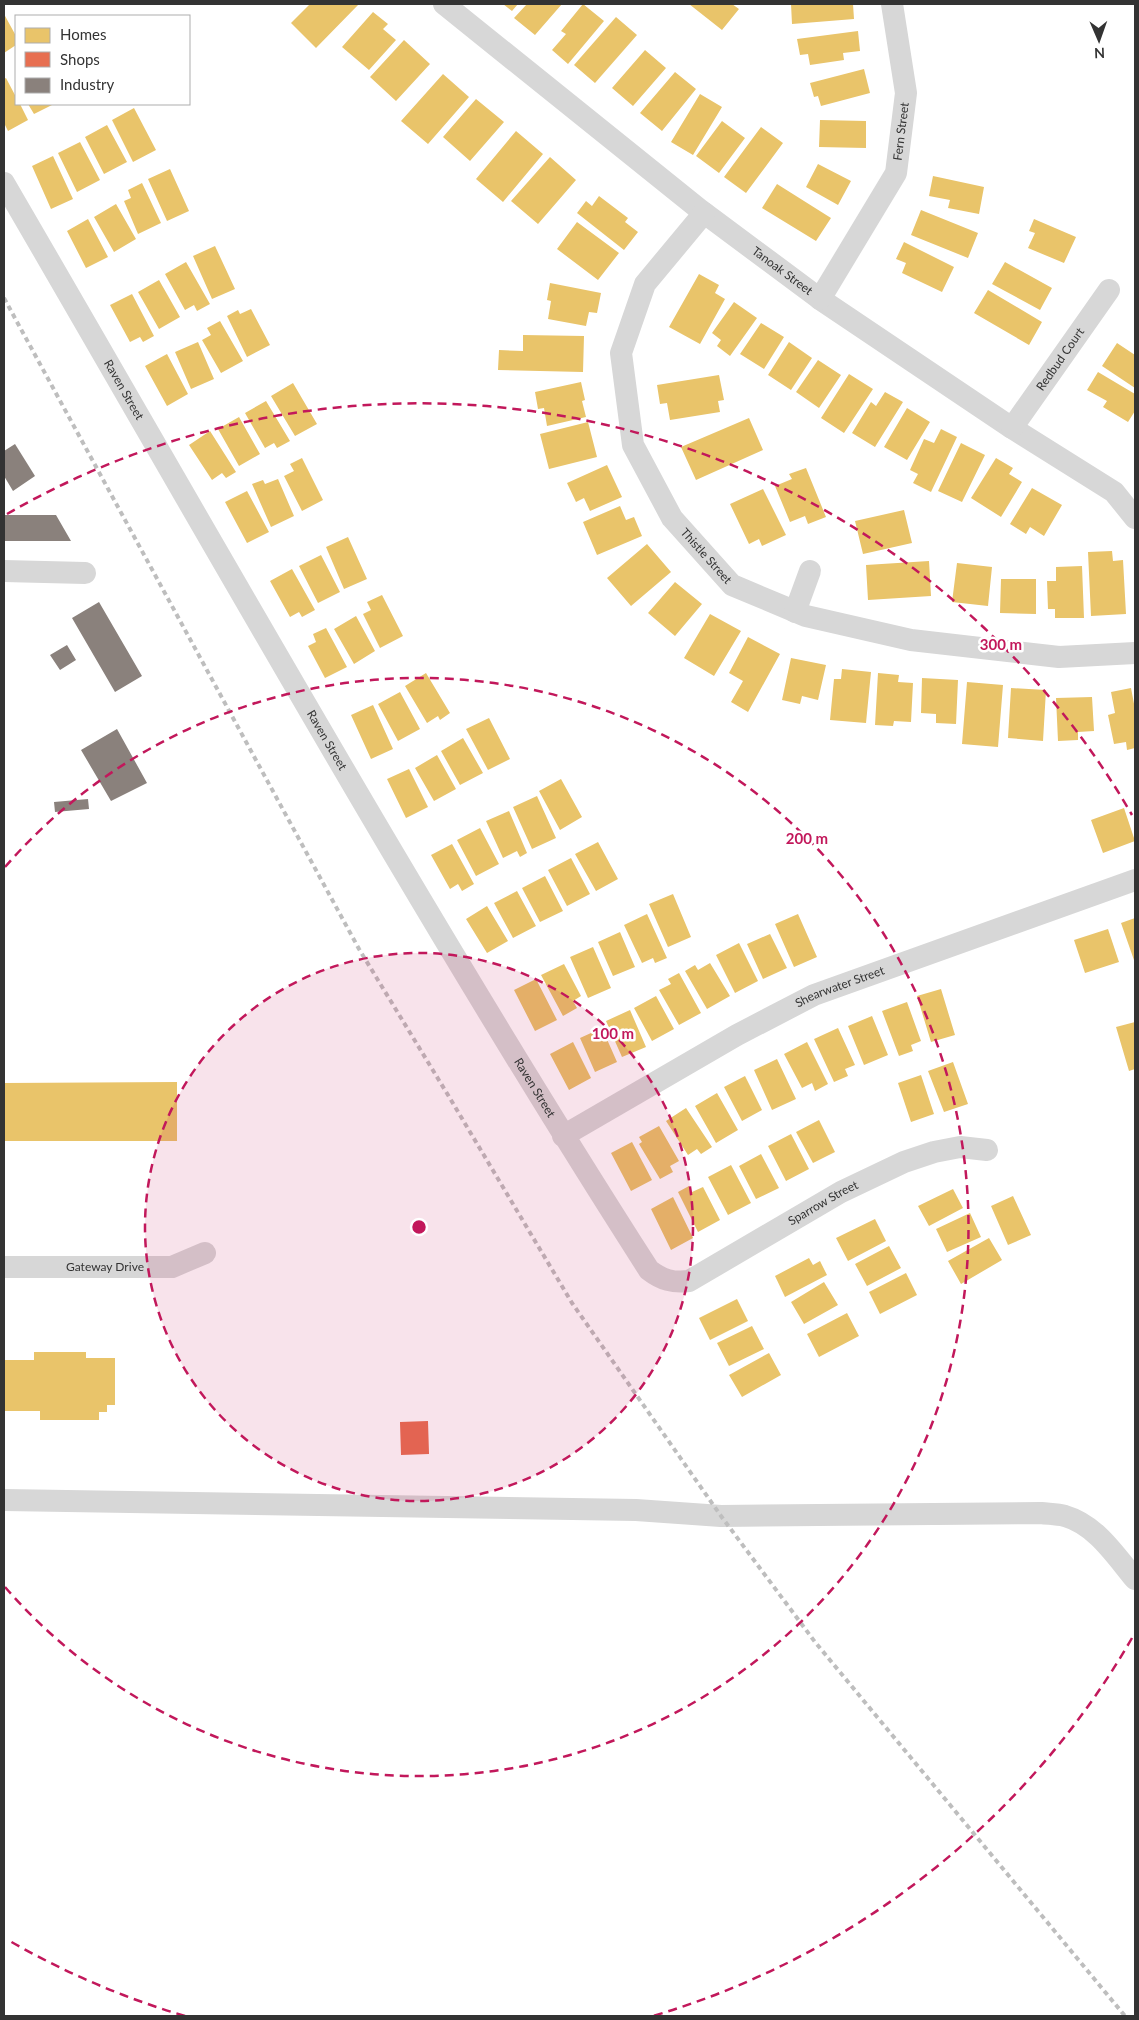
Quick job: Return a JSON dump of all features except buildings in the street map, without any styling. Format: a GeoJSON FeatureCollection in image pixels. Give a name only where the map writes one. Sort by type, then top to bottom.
{"type":"FeatureCollection","features":[{"type":"Feature","properties":{"kind":"street","name":"Tanoak Street"},"geometry":{"type":"LineString","coordinates":[[444,4],[704,213],[820,299],[1012,428],[1114,492],[1135,518]]}},
{"type":"Feature","properties":{"kind":"street","name":"Fern Street"},"geometry":{"type":"LineString","coordinates":[[820,299],[896,173],[906,93],[892,4]]}},
{"type":"Feature","properties":{"kind":"street","name":"Raven Street"},"geometry":{"type":"LineString","coordinates":[[4,183],[313,714],[563,1136],[650,1270],[658,1277],[670,1282]]}},
{"type":"Feature","properties":{"kind":"street","name":"Thistle Street"},"geometry":{"type":"LineString","coordinates":[[704,213],[645,284],[621,353],[633,445],[672,518],[732,585],[806,616],[921,641],[1059,657],[1135,653]]}},
{"type":"Feature","properties":{"kind":"street","name":"Redbud Court"},"geometry":{"type":"LineString","coordinates":[[1012,428],[1109,290]]}},
{"type":"Feature","properties":{"kind":"street"},"geometry":{"type":"LineString","coordinates":[[4,571],[85,573]]}},
{"type":"Feature","properties":{"kind":"street"},"geometry":{"type":"LineString","coordinates":[[795,612],[810,571]]}},
{"type":"Feature","properties":{"kind":"street","name":"Shearwater Street"},"geometry":{"type":"LineString","coordinates":[[563,1136],[737,1035],[814,995],[1135,880]]}},
{"type":"Feature","properties":{"kind":"street","name":"Sparrow Street"},"geometry":{"type":"LineString","coordinates":[[670,1282],[688,1281],[841,1192],[904,1162],[934,1152],[960,1147],[986,1150]]}},
{"type":"Feature","properties":{"kind":"street","name":"Gateway Drive"},"geometry":{"type":"LineString","coordinates":[[4,1267],[172,1267],[205,1253]]}},
{"type":"Feature","properties":{"kind":"street"},"geometry":{"type":"LineString","coordinates":[[4,1500],[636,1510],[721,1516],[1041,1513],[1063,1516],[1093,1531],[1135,1579]]}},
{"type":"Feature","properties":{"kind":"railway"},"geometry":{"type":"LineString","coordinates":[[4,298],[359,949],[572,1303],[721,1516],[815,1642],[1125,2016]]}}]}
